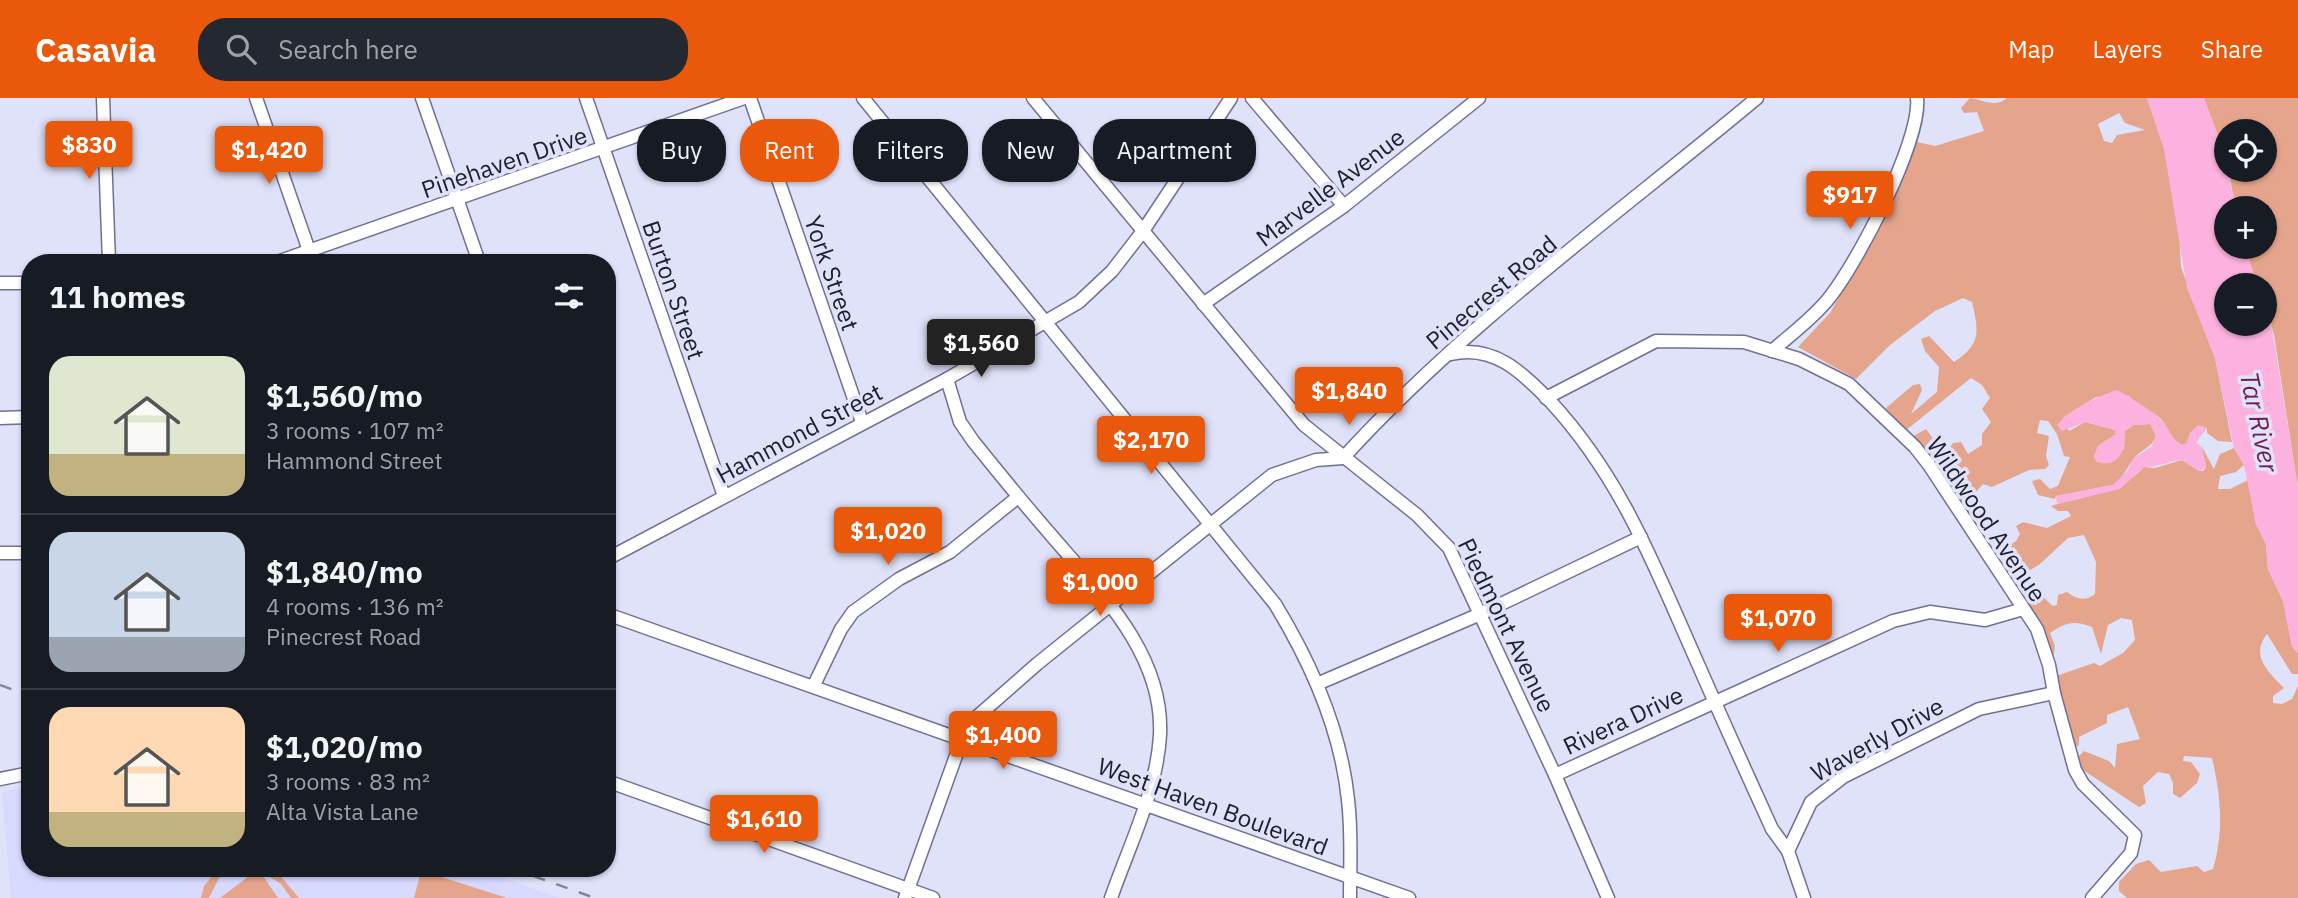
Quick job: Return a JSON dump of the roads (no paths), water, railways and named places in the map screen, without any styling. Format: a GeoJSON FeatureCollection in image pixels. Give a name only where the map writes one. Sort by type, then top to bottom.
{"type":"FeatureCollection","features":[{"type":"Feature","properties":{"kind":"street"},"geometry":{"type":"LineString","coordinates":[[103,98],[109,254]]}},
{"type":"Feature","properties":{"kind":"street"},"geometry":{"type":"LineString","coordinates":[[256,98],[311,254]]}},
{"type":"Feature","properties":{"kind":"street"},"geometry":{"type":"LineString","coordinates":[[422,98],[476,254]]}},
{"type":"Feature","properties":{"kind":"street","name":"Burton Street"},"geometry":{"type":"LineString","coordinates":[[586,98],[724,496]]}},
{"type":"Feature","properties":{"kind":"street","name":"Pinehaven Drive"},"geometry":{"type":"LineString","coordinates":[[320,254],[744,98]]}},
{"type":"Feature","properties":{"kind":"street","name":"York Street"},"geometry":{"type":"LineString","coordinates":[[750,98],[862,422]]}},
{"type":"Feature","properties":{"kind":"street"},"geometry":{"type":"LineString","coordinates":[[863,98],[1049,323],[1275,604],[1318,684],[1348,798],[1350,898]]}},
{"type":"Feature","properties":{"kind":"street","name":"Piedmont Avenue"},"geometry":{"type":"LineString","coordinates":[[1033,98],[1304,425],[1439,534],[1449,548],[1555,775],[1608,898]]}},
{"type":"Feature","properties":{"kind":"street","name":"Hammond Street"},"geometry":{"type":"LineString","coordinates":[[616,554],[1049,323],[1098,285],[1143,231],[1231,98]]}},
{"type":"Feature","properties":{"kind":"street"},"geometry":{"type":"LineString","coordinates":[[1252,98],[1344,206]]}},
{"type":"Feature","properties":{"kind":"street","name":"Marvelle Avenue"},"geometry":{"type":"LineString","coordinates":[[1203,304],[1344,206],[1479,98]]}},
{"type":"Feature","properties":{"kind":"street","name":"Pinecrest Road"},"geometry":{"type":"LineString","coordinates":[[1343,458],[1375,423],[1447,355],[1756,98]]}},
{"type":"Feature","properties":{"kind":"street"},"geometry":{"type":"LineString","coordinates":[[1772,351],[1824,304],[1845,276],[1892,184],[1914,129],[1917,98]]}},
{"type":"Feature","properties":{"kind":"street"},"geometry":{"type":"LineString","coordinates":[[0,283],[21,283]]}},
{"type":"Feature","properties":{"kind":"street","name":"Wildwood Avenue"},"geometry":{"type":"LineString","coordinates":[[1546,398],[1656,341],[1744,342],[1799,359],[1849,384],[1915,447],[1950,495],[2023,608],[2043,646],[2068,754],[2079,777],[2135,835],[2130,853],[2092,898]]}},
{"type":"Feature","properties":{"kind":"street"},"geometry":{"type":"LineString","coordinates":[[1447,355],[1466,351],[1498,356],[1546,398],[1600,461],[1641,537],[1772,829],[1788,851],[1802,892]]}},
{"type":"Feature","properties":{"kind":"street"},"geometry":{"type":"LineString","coordinates":[[947,379],[960,422],[1018,496],[1111,605],[1140,653],[1158,703],[1160,736],[1152,782],[1111,898]]}},
{"type":"Feature","properties":{"kind":"street"},"geometry":{"type":"LineString","coordinates":[[0,418],[21,417]]}},
{"type":"Feature","properties":{"kind":"street"},"geometry":{"type":"LineString","coordinates":[[907,894],[962,739],[962,729],[1272,475],[1316,460],[1343,458]]}},
{"type":"Feature","properties":{"kind":"street"},"geometry":{"type":"LineString","coordinates":[[814,685],[841,629],[853,612],[888,586],[950,552],[1018,496]]}},
{"type":"Feature","properties":{"kind":"street"},"geometry":{"type":"LineString","coordinates":[[1318,684],[1478,615],[1641,537]]}},
{"type":"Feature","properties":{"kind":"street"},"geometry":{"type":"LineString","coordinates":[[0,553],[21,553]]}},
{"type":"Feature","properties":{"kind":"street","name":"Rivera Drive"},"geometry":{"type":"LineString","coordinates":[[1555,775],[1714,701],[1917,613],[1984,620],[2023,608]]}},
{"type":"Feature","properties":{"kind":"street","name":"West Haven Boulevard"},"geometry":{"type":"LineString","coordinates":[[616,617],[1409,898]]}},
{"type":"Feature","properties":{"kind":"street","name":"Waverly Drive"},"geometry":{"type":"LineString","coordinates":[[1788,851],[1811,802],[1843,777],[1979,709],[2054,693]]}},
{"type":"Feature","properties":{"kind":"street"},"geometry":{"type":"LineString","coordinates":[[0,779],[21,775]]}},
{"type":"Feature","properties":{"kind":"street"},"geometry":{"type":"LineString","coordinates":[[616,784],[907,894],[933,898]]}},
{"type":"Feature","properties":{"kind":"water","name":"Tar River"},"geometry":{"type":"Polygon","coordinates":[[[2147,98],[2204,98],[2214,124],[2214,182],[2230,182],[2233,196],[2214,196],[2214,259],[2249,259],[2253,273],[2214,273],[2214,336],[2273,336],[2298,488],[2298,653],[2292,647],[2283,601],[2268,569],[2266,544],[2256,524],[2244,465],[2234,448],[2215,358],[2187,288],[2164,149],[2147,98]]]}},
{"type":"Feature","properties":{"kind":"water"},"geometry":{"type":"Polygon","coordinates":[[[2117,390],[2156,415],[2182,445],[2187,443],[2190,433],[2198,425],[2207,428],[2196,443],[2202,447],[2206,467],[2199,471],[2182,460],[2144,467],[2120,489],[2057,504],[2056,496],[2113,485],[2128,470],[2133,459],[2151,447],[2156,437],[2150,424],[2134,425],[2125,431],[2124,445],[2116,460],[2111,463],[2097,462],[2094,457],[2098,446],[2116,434],[2115,430],[2086,422],[2062,431],[2057,425],[2077,408],[2117,390]]]}},
{"type":"Feature","properties":{"kind":"railway"},"geometry":{"type":"LineString","coordinates":[[0,685],[21,693]]}},
{"type":"Feature","properties":{"kind":"railway"},"geometry":{"type":"LineString","coordinates":[[536,877],[595,898]]}}]}
